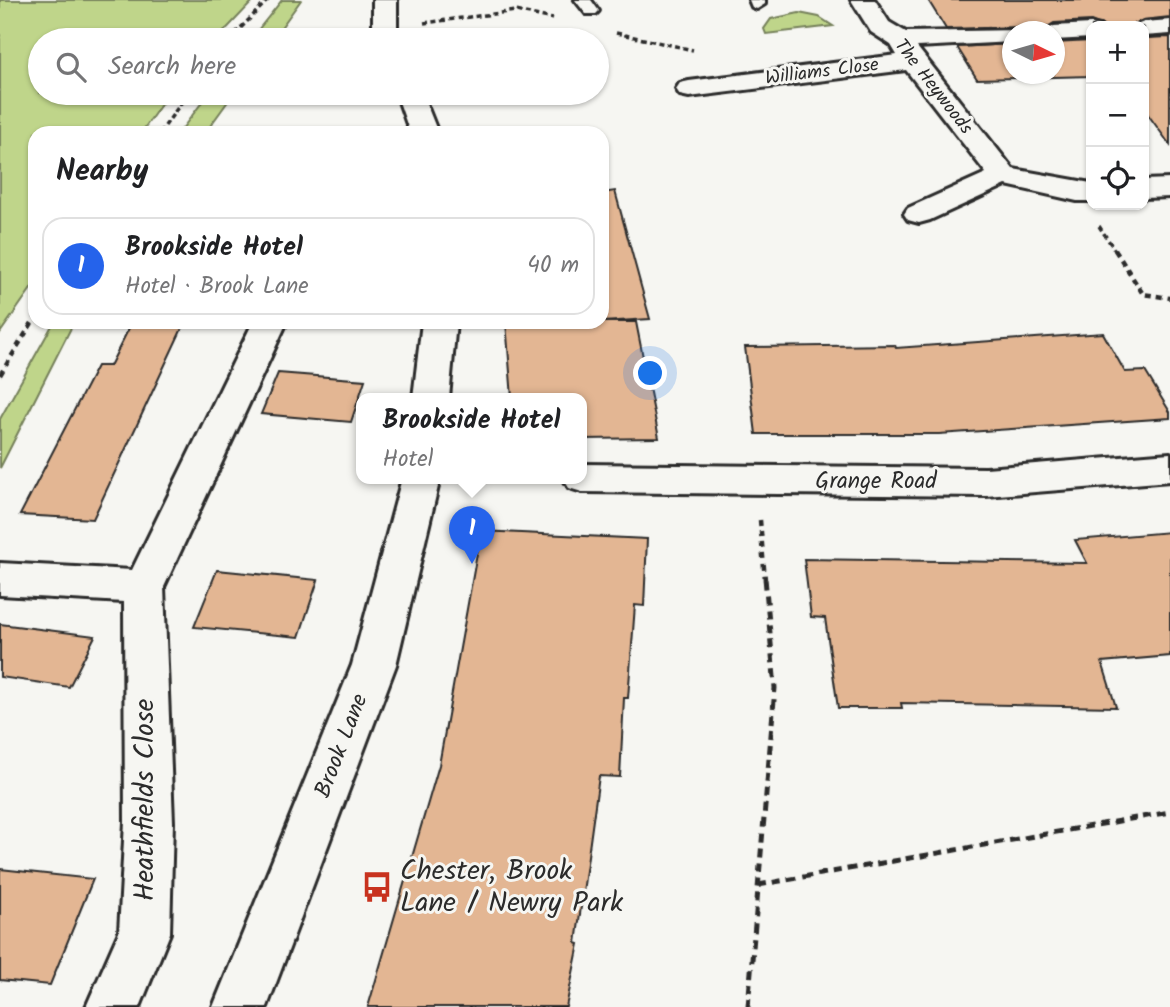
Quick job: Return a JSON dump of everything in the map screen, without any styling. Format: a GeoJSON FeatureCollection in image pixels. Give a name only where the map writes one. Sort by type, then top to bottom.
{"type":"FeatureCollection","features":[{"type":"Feature","properties":{"kind":"street"},"geometry":{"type":"LineString","coordinates":[[384,0],[386,28]]}},
{"type":"Feature","properties":{"kind":"street","name":"The Heywoods"},"geometry":{"type":"LineString","coordinates":[[863,0],[880,27],[907,51],[1003,176]]}},
{"type":"Feature","properties":{"kind":"street"},"geometry":{"type":"LineString","coordinates":[[1149,29],[1170,27]]}},
{"type":"Feature","properties":{"kind":"street"},"geometry":{"type":"LineString","coordinates":[[1065,32],[1086,31]]}},
{"type":"Feature","properties":{"kind":"street","name":"Williams Close"},"geometry":{"type":"LineString","coordinates":[[689,89],[716,66],[907,51],[1002,37]]}},
{"type":"Feature","properties":{"kind":"street"},"geometry":{"type":"LineString","coordinates":[[414,105],[421,126]]}},
{"type":"Feature","properties":{"kind":"street"},"geometry":{"type":"LineString","coordinates":[[919,214],[1003,176],[1084,192]]}},
{"type":"Feature","properties":{"kind":"street"},"geometry":{"type":"LineString","coordinates":[[1149,189],[1170,188]]}},
{"type":"Feature","properties":{"kind":"street","name":"Heathfields Close"},"geometry":{"type":"LineString","coordinates":[[113,1007],[144,933],[149,822],[144,587],[267,329]]}},
{"type":"Feature","properties":{"kind":"street"},"geometry":{"type":"LineString","coordinates":[[432,393],[438,329]]}},
{"type":"Feature","properties":{"kind":"street","name":"Grange Road"},"geometry":{"type":"LineString","coordinates":[[587,478],[986,482],[1170,467]]}},
{"type":"Feature","properties":{"kind":"street","name":"Brook Lane"},"geometry":{"type":"LineString","coordinates":[[240,1007],[374,666],[420,484]]}},
{"type":"Feature","properties":{"kind":"street"},"geometry":{"type":"LineString","coordinates":[[0,579],[144,587]]}},
{"type":"Feature","properties":{"kind":"path"},"geometry":{"type":"LineString","coordinates":[[241,28],[268,0]]}},
{"type":"Feature","properties":{"kind":"path"},"geometry":{"type":"LineString","coordinates":[[421,28],[516,11],[555,20]]}},
{"type":"Feature","properties":{"kind":"path"},"geometry":{"type":"LineString","coordinates":[[609,31],[716,66]]}},
{"type":"Feature","properties":{"kind":"path"},"geometry":{"type":"LineString","coordinates":[[165,126],[180,105]]}},
{"type":"Feature","properties":{"kind":"path"},"geometry":{"type":"LineString","coordinates":[[1084,192],[1143,293],[1170,298]]}},
{"type":"Feature","properties":{"kind":"path"},"geometry":{"type":"LineString","coordinates":[[0,375],[28,329]]}},
{"type":"Feature","properties":{"kind":"path"},"geometry":{"type":"LineString","coordinates":[[748,1007],[775,688],[757,481]]}},
{"type":"Feature","properties":{"kind":"path"},"geometry":{"type":"LineString","coordinates":[[758,886],[1170,812]]}},
{"type":"Feature","properties":{"kind":"green space"},"geometry":{"type":"Polygon","coordinates":[[[0,0],[254,0],[227,28],[28,28],[28,105],[161,105],[146,126],[28,126],[28,293],[0,333],[0,0]]]}},
{"type":"Feature","properties":{"kind":"green space"},"geometry":{"type":"Polygon","coordinates":[[[282,0],[301,0],[281,28],[260,28],[282,0]]]}},
{"type":"Feature","properties":{"kind":"green space"},"geometry":{"type":"Polygon","coordinates":[[[799,13],[819,17],[833,26],[766,34],[764,29],[771,19],[799,13]]]}},
{"type":"Feature","properties":{"kind":"green space"},"geometry":{"type":"Polygon","coordinates":[[[200,105],[225,105],[210,126],[184,126],[200,105]]]}},
{"type":"Feature","properties":{"kind":"green space"},"geometry":{"type":"Polygon","coordinates":[[[50,329],[70,329],[0,468],[0,419],[50,329]]]}},
{"type":"Feature","properties":{"kind":"building"},"geometry":{"type":"Polygon","coordinates":[[[928,0],[1170,0],[1170,17],[1141,21],[1002,21],[1002,28],[946,29],[928,0]]]}},
{"type":"Feature","properties":{"kind":"building"},"geometry":{"type":"Polygon","coordinates":[[[1170,37],[1170,145],[1149,116],[1149,38],[1170,37]]]}},
{"type":"Feature","properties":{"kind":"building"},"geometry":{"type":"Polygon","coordinates":[[[1086,41],[1086,76],[1065,77],[1065,42],[1086,41]]]}},
{"type":"Feature","properties":{"kind":"building"},"geometry":{"type":"Polygon","coordinates":[[[1002,45],[1002,78],[977,79],[957,47],[1002,45]]]}},
{"type":"Feature","properties":{"kind":"building"},"geometry":{"type":"Polygon","coordinates":[[[615,191],[650,319],[609,322],[609,192],[615,191]]]}},
{"type":"Feature","properties":{"kind":"building"},"geometry":{"type":"Polygon","coordinates":[[[609,322],[636,322],[659,438],[587,439],[587,393],[512,393],[507,329],[609,329],[609,322]]]}},
{"type":"Feature","properties":{"kind":"building"},"geometry":{"type":"Polygon","coordinates":[[[128,329],[182,329],[93,519],[20,515],[97,366],[110,366],[128,329]]]}},
{"type":"Feature","properties":{"kind":"building"},"geometry":{"type":"Polygon","coordinates":[[[1103,333],[1125,372],[1145,371],[1170,412],[1170,418],[939,434],[756,434],[745,347],[895,345],[896,348],[1103,333]]]}},
{"type":"Feature","properties":{"kind":"building"},"geometry":{"type":"Polygon","coordinates":[[[278,373],[365,380],[361,393],[356,393],[356,407],[351,422],[261,414],[278,373]]]}},
{"type":"Feature","properties":{"kind":"building"},"geometry":{"type":"Polygon","coordinates":[[[481,531],[647,539],[644,606],[635,605],[628,698],[624,698],[620,777],[599,776],[576,943],[579,944],[566,1007],[368,1007],[439,765],[481,531]]]}},
{"type":"Feature","properties":{"kind":"building"},"geometry":{"type":"Polygon","coordinates":[[[1170,532],[1170,656],[1102,662],[1116,707],[901,703],[902,708],[838,708],[825,618],[811,617],[804,559],[1087,563],[1075,540],[1170,532]]]}},
{"type":"Feature","properties":{"kind":"building"},"geometry":{"type":"Polygon","coordinates":[[[217,570],[318,580],[299,637],[194,627],[217,570]]]}},
{"type":"Feature","properties":{"kind":"building"},"geometry":{"type":"Polygon","coordinates":[[[0,624],[95,636],[69,687],[0,677],[0,624]]]}},
{"type":"Feature","properties":{"kind":"building"},"geometry":{"type":"Polygon","coordinates":[[[0,869],[93,879],[50,985],[0,980],[0,869]]]}},
{"type":"Feature","properties":{"kind":"place","name":"Brookside Hotel"},"geometry":{"type":"Point","coordinates":[472,564]}},
{"type":"Feature","properties":{"kind":"place","name":"Chester, Brook Lane / Newry Park"},"geometry":{"type":"Point","coordinates":[377,887]}}]}
